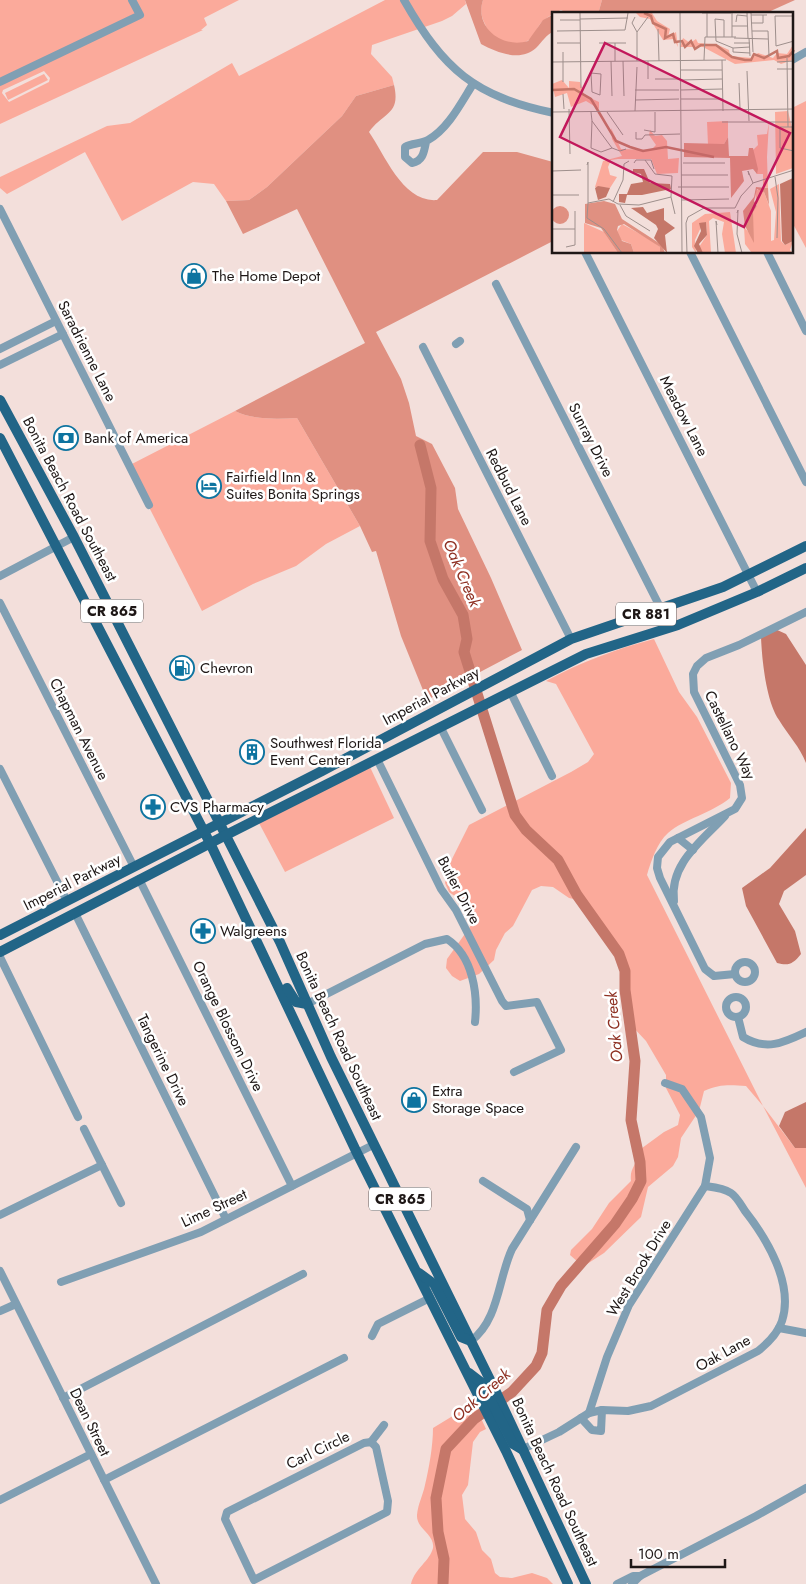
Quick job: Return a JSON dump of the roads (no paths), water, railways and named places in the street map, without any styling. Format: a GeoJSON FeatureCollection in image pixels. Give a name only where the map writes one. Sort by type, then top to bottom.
{"type":"FeatureCollection","features":[{"type":"Feature","properties":{"kind":"main road","name":"Bonita Beach Road Southeast"},"geometry":{"type":"LineString","coordinates":[[0,400],[74,537],[280,942],[373,1145],[471,1341],[488,1395],[512,1444],[523,1449],[586,1584]]}},
{"type":"Feature","properties":{"kind":"main road","name":"Bonita Beach Road Southeast"},"geometry":{"type":"LineString","coordinates":[[0,438],[204,831],[357,1153],[466,1370],[488,1395],[568,1584]]}},
{"type":"Feature","properties":{"kind":"main road","name":"Imperial Parkway"},"geometry":{"type":"LineString","coordinates":[[0,935],[220,824],[571,639],[661,609],[748,576],[806,546]]}},
{"type":"Feature","properties":{"kind":"main road","name":"Imperial Parkway"},"geometry":{"type":"LineString","coordinates":[[0,952],[210,843],[586,654],[678,624],[757,592],[806,568]]}},
{"type":"Feature","properties":{"kind":"main road"},"geometry":{"type":"LineString","coordinates":[[428,714],[441,728]]}},
{"type":"Feature","properties":{"kind":"main road"},"geometry":{"type":"LineString","coordinates":[[377,759],[376,753],[378,748],[393,733]]}},
{"type":"Feature","properties":{"kind":"main road"},"geometry":{"type":"LineString","coordinates":[[257,940],[269,951],[291,996],[301,1004],[307,1004]]}},
{"type":"Feature","properties":{"kind":"main road"},"geometry":{"type":"LineString","coordinates":[[416,1271],[434,1284],[461,1337],[471,1341]]}},
{"type":"Feature","properties":{"kind":"street"},"geometry":{"type":"LineString","coordinates":[[0,82],[140,15],[132,0]]}},
{"type":"Feature","properties":{"kind":"street"},"geometry":{"type":"LineString","coordinates":[[404,0],[433,46],[457,72],[473,84],[506,101],[552,112]]}},
{"type":"Feature","properties":{"kind":"street"},"geometry":{"type":"LineString","coordinates":[[794,59],[806,52]]}},
{"type":"Feature","properties":{"kind":"street"},"geometry":{"type":"LineString","coordinates":[[426,142],[447,123],[473,84]]}},
{"type":"Feature","properties":{"kind":"street","name":"Saradrienne Lane"},"geometry":{"type":"LineString","coordinates":[[0,209],[149,505]]}},
{"type":"Feature","properties":{"kind":"street","name":"Meadow Lane"},"geometry":{"type":"LineString","coordinates":[[586,254],[757,592]]}},
{"type":"Feature","properties":{"kind":"street"},"geometry":{"type":"LineString","coordinates":[[691,254],[806,482]]}},
{"type":"Feature","properties":{"kind":"street"},"geometry":{"type":"LineString","coordinates":[[768,254],[806,331]]}},
{"type":"Feature","properties":{"kind":"street","name":"Sunray Drive"},"geometry":{"type":"LineString","coordinates":[[496,284],[661,609]]}},
{"type":"Feature","properties":{"kind":"street"},"geometry":{"type":"LineString","coordinates":[[0,349],[56,321]]}},
{"type":"Feature","properties":{"kind":"street"},"geometry":{"type":"LineString","coordinates":[[0,366],[63,334]]}},
{"type":"Feature","properties":{"kind":"street","name":"Redbud Lane"},"geometry":{"type":"LineString","coordinates":[[423,347],[571,639]]}},
{"type":"Feature","properties":{"kind":"street"},"geometry":{"type":"LineString","coordinates":[[0,576],[74,537]]}},
{"type":"Feature","properties":{"kind":"street","name":"Chapman Avenue"},"geometry":{"type":"LineString","coordinates":[[0,604],[134,867]]}},
{"type":"Feature","properties":{"kind":"street","name":"Castellano Way"},"geometry":{"type":"LineString","coordinates":[[676,910],[673,893],[675,876],[682,863],[728,813],[741,802],[742,790],[694,692],[692,679],[694,670],[706,658],[739,645],[806,612]]}},
{"type":"Feature","properties":{"kind":"street"},"geometry":{"type":"LineString","coordinates":[[511,693],[552,776]]}},
{"type":"Feature","properties":{"kind":"street"},"geometry":{"type":"LineString","coordinates":[[441,728],[482,810]]}},
{"type":"Feature","properties":{"kind":"street","name":"Butler Drive"},"geometry":{"type":"LineString","coordinates":[[377,759],[441,890],[456,910],[502,1001],[506,1006],[537,1002],[561,1050],[514,1072]]}},
{"type":"Feature","properties":{"kind":"street"},"geometry":{"type":"LineString","coordinates":[[0,769],[67,901]]}},
{"type":"Feature","properties":{"kind":"street","name":"Castellano Way"},"geometry":{"type":"LineString","coordinates":[[728,813],[678,838],[662,850],[657,863],[660,878],[708,972],[719,976],[735,974]]}},
{"type":"Feature","properties":{"kind":"street"},"geometry":{"type":"LineString","coordinates":[[678,838],[693,850]]}},
{"type":"Feature","properties":{"kind":"street","name":"Orange Blossom Drive"},"geometry":{"type":"LineString","coordinates":[[139,880],[292,1186]]}},
{"type":"Feature","properties":{"kind":"street","name":"Tangerine Drive"},"geometry":{"type":"LineString","coordinates":[[75,913],[226,1219]]}},
{"type":"Feature","properties":{"kind":"street"},"geometry":{"type":"LineString","coordinates":[[307,1004],[425,944],[447,939],[460,950],[470,971],[476,997],[475,1022]]}},
{"type":"Feature","properties":{"kind":"street"},"geometry":{"type":"LineString","coordinates":[[0,957],[78,1117]]}},
{"type":"Feature","properties":{"kind":"street"},"geometry":{"type":"LineString","coordinates":[[738,1017],[743,1036],[753,1043],[775,1046],[806,1032]]}},
{"type":"Feature","properties":{"kind":"street","name":"West Brook Drive"},"geometry":{"type":"LineString","coordinates":[[589,1413],[608,1357],[629,1305],[705,1186],[710,1158],[701,1117],[682,1089],[665,1083]]}},
{"type":"Feature","properties":{"kind":"street"},"geometry":{"type":"LineString","coordinates":[[84,1129],[121,1203]]}},
{"type":"Feature","properties":{"kind":"street","name":"Lime Street"},"geometry":{"type":"LineString","coordinates":[[61,1282],[191,1236],[373,1145]]}},
{"type":"Feature","properties":{"kind":"street"},"geometry":{"type":"LineString","coordinates":[[471,1341],[482,1332],[490,1318],[506,1261],[576,1147]]}},
{"type":"Feature","properties":{"kind":"street"},"geometry":{"type":"LineString","coordinates":[[0,1215],[102,1165]]}},
{"type":"Feature","properties":{"kind":"street"},"geometry":{"type":"LineString","coordinates":[[483,1181],[527,1209],[530,1220]]}},
{"type":"Feature","properties":{"kind":"street","name":"Oak Lane"},"geometry":{"type":"LineString","coordinates":[[589,1413],[602,1410],[628,1410],[658,1403],[758,1351],[771,1339],[779,1328],[784,1314],[784,1290],[768,1248],[754,1221],[735,1196],[724,1189],[705,1186]]}},
{"type":"Feature","properties":{"kind":"street","name":"Dean Street"},"geometry":{"type":"LineString","coordinates":[[0,1272],[156,1584]]}},
{"type":"Feature","properties":{"kind":"street"},"geometry":{"type":"LineString","coordinates":[[63,1398],[303,1274]]}},
{"type":"Feature","properties":{"kind":"street"},"geometry":{"type":"LineString","coordinates":[[372,1336],[378,1324],[430,1298]]}},
{"type":"Feature","properties":{"kind":"street"},"geometry":{"type":"LineString","coordinates":[[0,1311],[16,1304]]}},
{"type":"Feature","properties":{"kind":"street"},"geometry":{"type":"LineString","coordinates":[[779,1328],[806,1333]]}},
{"type":"Feature","properties":{"kind":"street"},"geometry":{"type":"LineString","coordinates":[[104,1480],[344,1358]]}},
{"type":"Feature","properties":{"kind":"street"},"geometry":{"type":"LineString","coordinates":[[581,1418],[592,1430],[601,1431],[602,1410]]}},
{"type":"Feature","properties":{"kind":"street"},"geometry":{"type":"LineString","coordinates":[[523,1449],[559,1432],[589,1413]]}},
{"type":"Feature","properties":{"kind":"street"},"geometry":{"type":"LineString","coordinates":[[371,1442],[384,1425]]}},
{"type":"Feature","properties":{"kind":"street","name":"Carl Circle"},"geometry":{"type":"LineString","coordinates":[[371,1442],[376,1446],[388,1501],[387,1512],[255,1582],[228,1528],[225,1519],[227,1512],[364,1443],[371,1442]]}},
{"type":"Feature","properties":{"kind":"street"},"geometry":{"type":"LineString","coordinates":[[0,1500],[91,1454]]}},
{"type":"Feature","properties":{"kind":"street"},"geometry":{"type":"LineString","coordinates":[[632,1584],[640,1576],[806,1488]]}},
{"type":"Feature","properties":{"kind":"street"},"geometry":{"type":"LineString","coordinates":[[617,1584],[633,1576],[640,1576]]}},
{"type":"Feature","properties":{"kind":"waterway","name":"Oak Creek"},"geometry":{"type":"LineString","coordinates":[[420,445],[431,488],[430,541],[443,579],[463,615],[467,639],[464,652],[515,815],[526,830],[558,860],[577,895],[619,954],[625,971],[625,990],[635,1061],[631,1120],[640,1162],[641,1181],[632,1199],[615,1224],[561,1286],[547,1310],[542,1353],[536,1366],[512,1392],[474,1419],[446,1449],[436,1498],[438,1532],[444,1559],[443,1584]]}},
{"type":"Feature","properties":{"kind":"place","name":"The Home Depot"},"geometry":{"type":"Point","coordinates":[194,276]}},
{"type":"Feature","properties":{"kind":"place","name":"Bank of America"},"geometry":{"type":"Point","coordinates":[66,438]}},
{"type":"Feature","properties":{"kind":"place","name":"Fairfield Inn & Suites Bonita Springs"},"geometry":{"type":"Point","coordinates":[209,486]}},
{"type":"Feature","properties":{"kind":"place","name":"Chevron"},"geometry":{"type":"Point","coordinates":[182,668]}},
{"type":"Feature","properties":{"kind":"place","name":"Southwest Florida Event Center"},"geometry":{"type":"Point","coordinates":[252,752]}},
{"type":"Feature","properties":{"kind":"place","name":"CVS Pharmacy"},"geometry":{"type":"Point","coordinates":[153,807]}},
{"type":"Feature","properties":{"kind":"place","name":"Walgreens"},"geometry":{"type":"Point","coordinates":[203,931]}},
{"type":"Feature","properties":{"kind":"place","name":"Extra Storage Space"},"geometry":{"type":"Point","coordinates":[414,1100]}}]}
